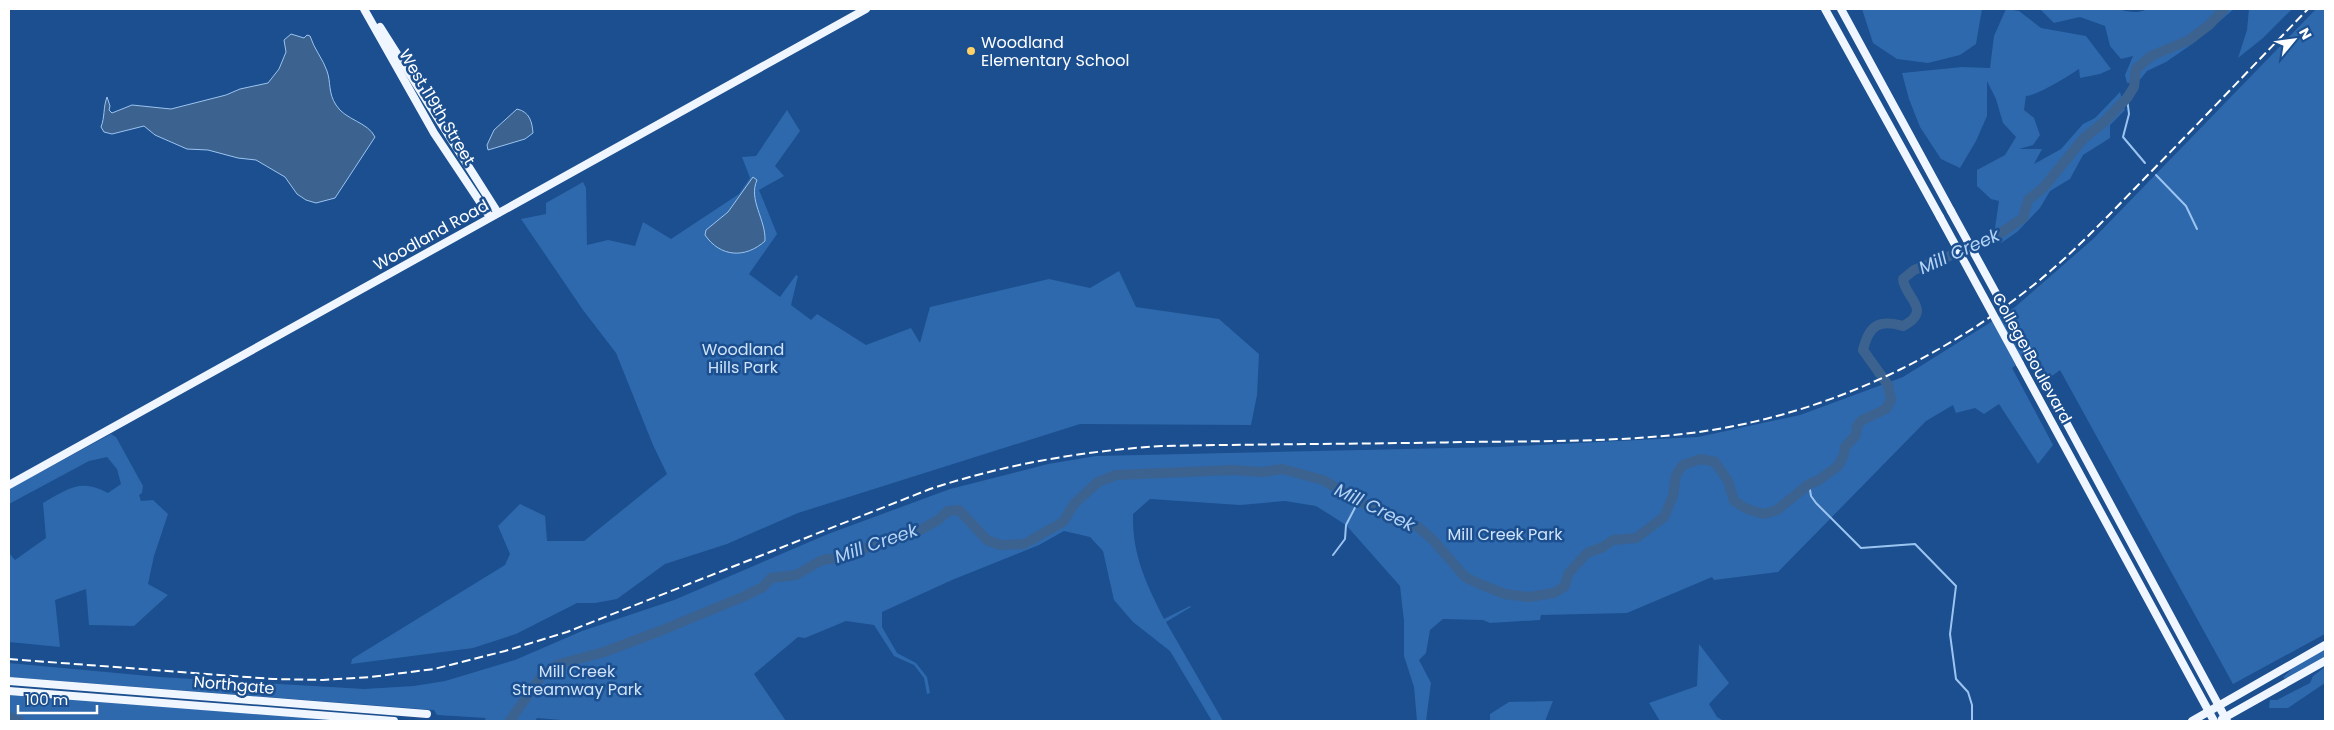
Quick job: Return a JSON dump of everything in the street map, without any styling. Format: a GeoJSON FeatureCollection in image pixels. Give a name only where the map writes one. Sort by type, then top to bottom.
{"type":"FeatureCollection","features":[{"type":"Feature","properties":{"kind":"main road","name":"West 119th Street"},"geometry":{"type":"LineString","coordinates":[[364,9],[430,126],[490,218]]}},
{"type":"Feature","properties":{"kind":"main road","name":"West 119th Street"},"geometry":{"type":"LineString","coordinates":[[368,9],[498,213]]}},
{"type":"Feature","properties":{"kind":"main road","name":"Woodland Road"},"geometry":{"type":"LineString","coordinates":[[9,485],[866,9]]}},
{"type":"Feature","properties":{"kind":"main road","name":"College Boulevard"},"geometry":{"type":"LineString","coordinates":[[1826,9],[2214,721]]}},
{"type":"Feature","properties":{"kind":"main road","name":"College Boulevard"},"geometry":{"type":"LineString","coordinates":[[1841,9],[2219,706],[2224,720]]}},
{"type":"Feature","properties":{"kind":"main road"},"geometry":{"type":"LineString","coordinates":[[2192,721],[2325,645]]}},
{"type":"Feature","properties":{"kind":"main road"},"geometry":{"type":"LineString","coordinates":[[2224,720],[2325,661]]}},
{"type":"Feature","properties":{"kind":"main road","name":"Northgate"},"geometry":{"type":"LineString","coordinates":[[9,681],[426,714]]}},
{"type":"Feature","properties":{"kind":"main road","name":"Northgate"},"geometry":{"type":"LineString","coordinates":[[9,691],[394,721]]}},
{"type":"Feature","properties":{"kind":"green space"},"geometry":{"type":"Polygon","coordinates":[[[1862,9],[1982,9],[1976,44],[1960,55],[1928,63],[1897,59],[1873,43],[1862,9]]]}},
{"type":"Feature","properties":{"kind":"green space"},"geometry":{"type":"Polygon","coordinates":[[[2006,9],[2019,11],[2041,28],[2086,36],[2111,69],[2100,74],[2080,78],[2079,69],[2045,89],[2026,96],[2024,110],[2034,118],[2040,135],[2033,145],[2019,149],[2042,149],[2034,164],[2061,149],[2083,124],[2095,118],[2120,92],[2125,110],[2110,125],[2110,138],[2083,155],[2070,179],[2050,191],[2040,208],[2017,232],[2001,243],[1995,228],[1999,201],[1991,199],[1977,186],[1977,170],[2005,155],[2016,137],[2003,123],[1996,99],[1987,81],[1987,116],[1976,141],[1960,168],[1941,159],[1920,127],[1909,99],[1902,73],[1962,67],[1990,68],[1994,36],[2006,9]]]}},
{"type":"Feature","properties":{"kind":"green space"},"geometry":{"type":"Polygon","coordinates":[[[2040,9],[2119,9],[2140,12],[2147,9],[2234,9],[2195,42],[2166,62],[2147,71],[2138,82],[2127,83],[2125,75],[2133,56],[2121,59],[2110,46],[2105,26],[2080,17],[2054,23],[2040,9]]]}},
{"type":"Feature","properties":{"kind":"green space"},"geometry":{"type":"Polygon","coordinates":[[[2249,9],[2292,9],[2263,38],[2238,58],[2247,30],[2249,9]]]}},
{"type":"Feature","properties":{"kind":"green space"},"geometry":{"type":"Polygon","coordinates":[[[2316,9],[2325,9],[2325,634],[2233,684],[2060,370],[2044,382],[2029,355],[2015,362],[2016,365],[2012,368],[2053,445],[2038,464],[1999,404],[1984,414],[1975,408],[1956,413],[1953,405],[1926,421],[1778,572],[1714,580],[1712,577],[1627,613],[1541,615],[1540,620],[1490,623],[1483,620],[1443,619],[1430,630],[1426,653],[1419,660],[1431,683],[1426,721],[1417,721],[1414,687],[1404,656],[1404,621],[1400,586],[1346,525],[1316,506],[1285,501],[1240,505],[1150,499],[1133,514],[1135,543],[1141,568],[1164,619],[1191,607],[1166,622],[1223,721],[1212,721],[1170,651],[1133,622],[1114,600],[1103,551],[1090,537],[1064,531],[1039,545],[952,580],[882,612],[882,627],[897,653],[916,663],[927,677],[930,693],[927,694],[924,678],[914,665],[894,656],[874,625],[846,621],[805,638],[798,637],[754,674],[786,721],[573,721],[537,718],[535,721],[484,721],[486,718],[437,715],[434,710],[9,677],[9,663],[160,677],[364,689],[414,686],[445,681],[515,660],[582,631],[674,600],[828,534],[950,489],[1048,464],[1096,456],[1497,447],[1698,437],[1800,415],[1903,377],[2015,307],[2093,239],[2316,9]]]}},
{"type":"Feature","properties":{"kind":"green space","name":"Woodland Hills Park"},"geometry":{"type":"Polygon","coordinates":[[[787,110],[800,131],[775,166],[784,176],[759,190],[777,234],[749,274],[780,297],[796,275],[798,276],[791,305],[811,320],[817,314],[866,345],[911,328],[920,343],[930,307],[1049,279],[1090,288],[1119,271],[1136,307],[1219,319],[1259,354],[1257,395],[1251,425],[1080,424],[798,513],[727,544],[665,564],[617,599],[595,603],[577,603],[516,634],[473,648],[351,664],[352,659],[505,565],[510,554],[498,526],[520,504],[545,516],[547,541],[584,541],[667,474],[653,445],[616,353],[583,310],[521,219],[546,214],[546,203],[583,182],[586,188],[587,245],[608,240],[635,246],[643,222],[671,239],[739,194],[750,178],[742,157],[756,156],[787,110]]]}},
{"type":"Feature","properties":{"kind":"green space"},"geometry":{"type":"Polygon","coordinates":[[[111,434],[116,437],[143,486],[142,493],[139,495],[141,501],[153,500],[168,514],[154,556],[148,584],[168,595],[134,626],[89,625],[86,589],[55,600],[60,647],[9,642],[9,553],[15,560],[46,538],[43,503],[74,487],[90,486],[108,493],[121,484],[117,469],[107,457],[89,461],[9,504],[9,489],[111,434]]]}},
{"type":"Feature","properties":{"kind":"green space"},"geometry":{"type":"Polygon","coordinates":[[[1699,644],[1729,683],[1709,704],[1717,717],[1724,721],[1660,721],[1649,703],[1697,686],[1699,644]]]}},
{"type":"Feature","properties":{"kind":"green space"},"geometry":{"type":"Polygon","coordinates":[[[2325,649],[2325,657],[2285,679],[2283,677],[2293,668],[2325,649]]]}},
{"type":"Feature","properties":{"kind":"green space"},"geometry":{"type":"Polygon","coordinates":[[[2325,667],[2325,683],[2288,708],[2269,708],[2270,700],[2277,700],[2310,683],[2313,676],[2325,667]]]}},
{"type":"Feature","properties":{"kind":"green space"},"geometry":{"type":"Polygon","coordinates":[[[9,691],[391,721],[9,721],[9,691]]]}},
{"type":"Feature","properties":{"kind":"green space"},"geometry":{"type":"Polygon","coordinates":[[[1553,701],[1545,721],[1490,721],[1490,714],[1509,702],[1553,701]]]}},
{"type":"Feature","properties":{"kind":"shaded area"},"geometry":{"type":"Polygon","coordinates":[[[291,34],[304,38],[307,35],[310,36],[327,71],[332,96],[336,105],[345,114],[372,132],[375,137],[335,198],[316,203],[306,200],[297,194],[285,177],[256,160],[238,158],[208,150],[187,149],[155,135],[144,126],[112,134],[104,132],[101,127],[107,97],[110,106],[109,110],[112,113],[132,105],[171,109],[268,83],[279,69],[286,52],[284,40],[291,34]]]}},
{"type":"Feature","properties":{"kind":"shaded area"},"geometry":{"type":"Polygon","coordinates":[[[517,109],[528,115],[533,133],[525,139],[488,150],[487,145],[494,130],[517,109]]]}},
{"type":"Feature","properties":{"kind":"shaded area"},"geometry":{"type":"Polygon","coordinates":[[[753,177],[757,180],[755,195],[765,233],[765,241],[749,251],[741,253],[733,253],[718,248],[705,235],[706,230],[728,212],[753,177]]]}},
{"type":"Feature","properties":{"kind":"waterway","name":"Mill Creek"},"geometry":{"type":"LineString","coordinates":[[510,721],[542,675],[559,664],[604,652],[660,631],[745,596],[763,587],[771,578],[796,575],[822,560],[846,557],[879,542],[915,533],[938,520],[948,511],[959,510],[987,540],[1000,545],[1024,544],[1063,522],[1074,504],[1098,482],[1116,475],[1232,470],[1263,472],[1282,469],[1323,480],[1391,519],[1417,526],[1433,540],[1465,577],[1505,594],[1529,597],[1554,593],[1565,586],[1568,574],[1587,553],[1603,547],[1613,540],[1636,538],[1664,517],[1673,496],[1676,475],[1683,465],[1701,459],[1715,462],[1728,481],[1734,501],[1747,509],[1764,514],[1777,510],[1809,484],[1819,480],[1838,466],[1844,455],[1845,447],[1856,435],[1857,426],[1862,420],[1886,409],[1891,400],[1888,385],[1863,350],[1868,335],[1876,326],[1887,323],[1903,326],[1912,320],[1916,314],[1915,303],[1903,279],[1914,270],[1992,239],[2023,218],[2028,200],[2043,188],[2084,138],[2104,122],[2127,98],[2134,87],[2136,69],[2151,56],[2189,40],[2209,25],[2224,9]]}},
{"type":"Feature","properties":{"kind":"waterway"},"geometry":{"type":"LineString","coordinates":[[2127,98],[2129,114],[2123,137],[2145,163]]}},
{"type":"Feature","properties":{"kind":"waterway"},"geometry":{"type":"LineString","coordinates":[[2156,175],[2186,206],[2197,229]]}},
{"type":"Feature","properties":{"kind":"waterway"},"geometry":{"type":"LineString","coordinates":[[1809,484],[1811,496],[1816,503],[1861,548],[1915,544],[1956,586],[1950,634],[1956,679],[1968,692],[1972,705],[1972,721]]}},
{"type":"Feature","properties":{"kind":"waterway"},"geometry":{"type":"LineString","coordinates":[[1333,555],[1345,539],[1346,525],[1359,500]]}},
{"type":"Feature","properties":{"kind":"waterway","name":"Mill Creek"},"geometry":{"type":"LineString","coordinates":[[9,717],[19,721]]}},
{"type":"Feature","properties":{"kind":"railway"},"geometry":{"type":"LineString","coordinates":[[9,659],[273,679],[323,680],[371,677],[434,669],[505,651],[567,632],[930,489],[987,472],[1044,460],[1103,451],[1162,446],[1602,440],[1683,434],[1729,427],[1774,417],[1862,387],[1904,368],[1945,346],[2022,294],[2054,268],[2098,226],[2308,9]]}},
{"type":"Feature","properties":{"kind":"place","name":"Woodland Elementary School"},"geometry":{"type":"Point","coordinates":[971,51]}},
{"type":"Feature","properties":{"kind":"park label","name":"Mill Creek Park"},"geometry":{"type":"Point","coordinates":[1505,534]}},
{"type":"Feature","properties":{"kind":"park label","name":"Mill Creek Streamway Park"},"geometry":{"type":"Point","coordinates":[577,680]}}]}
